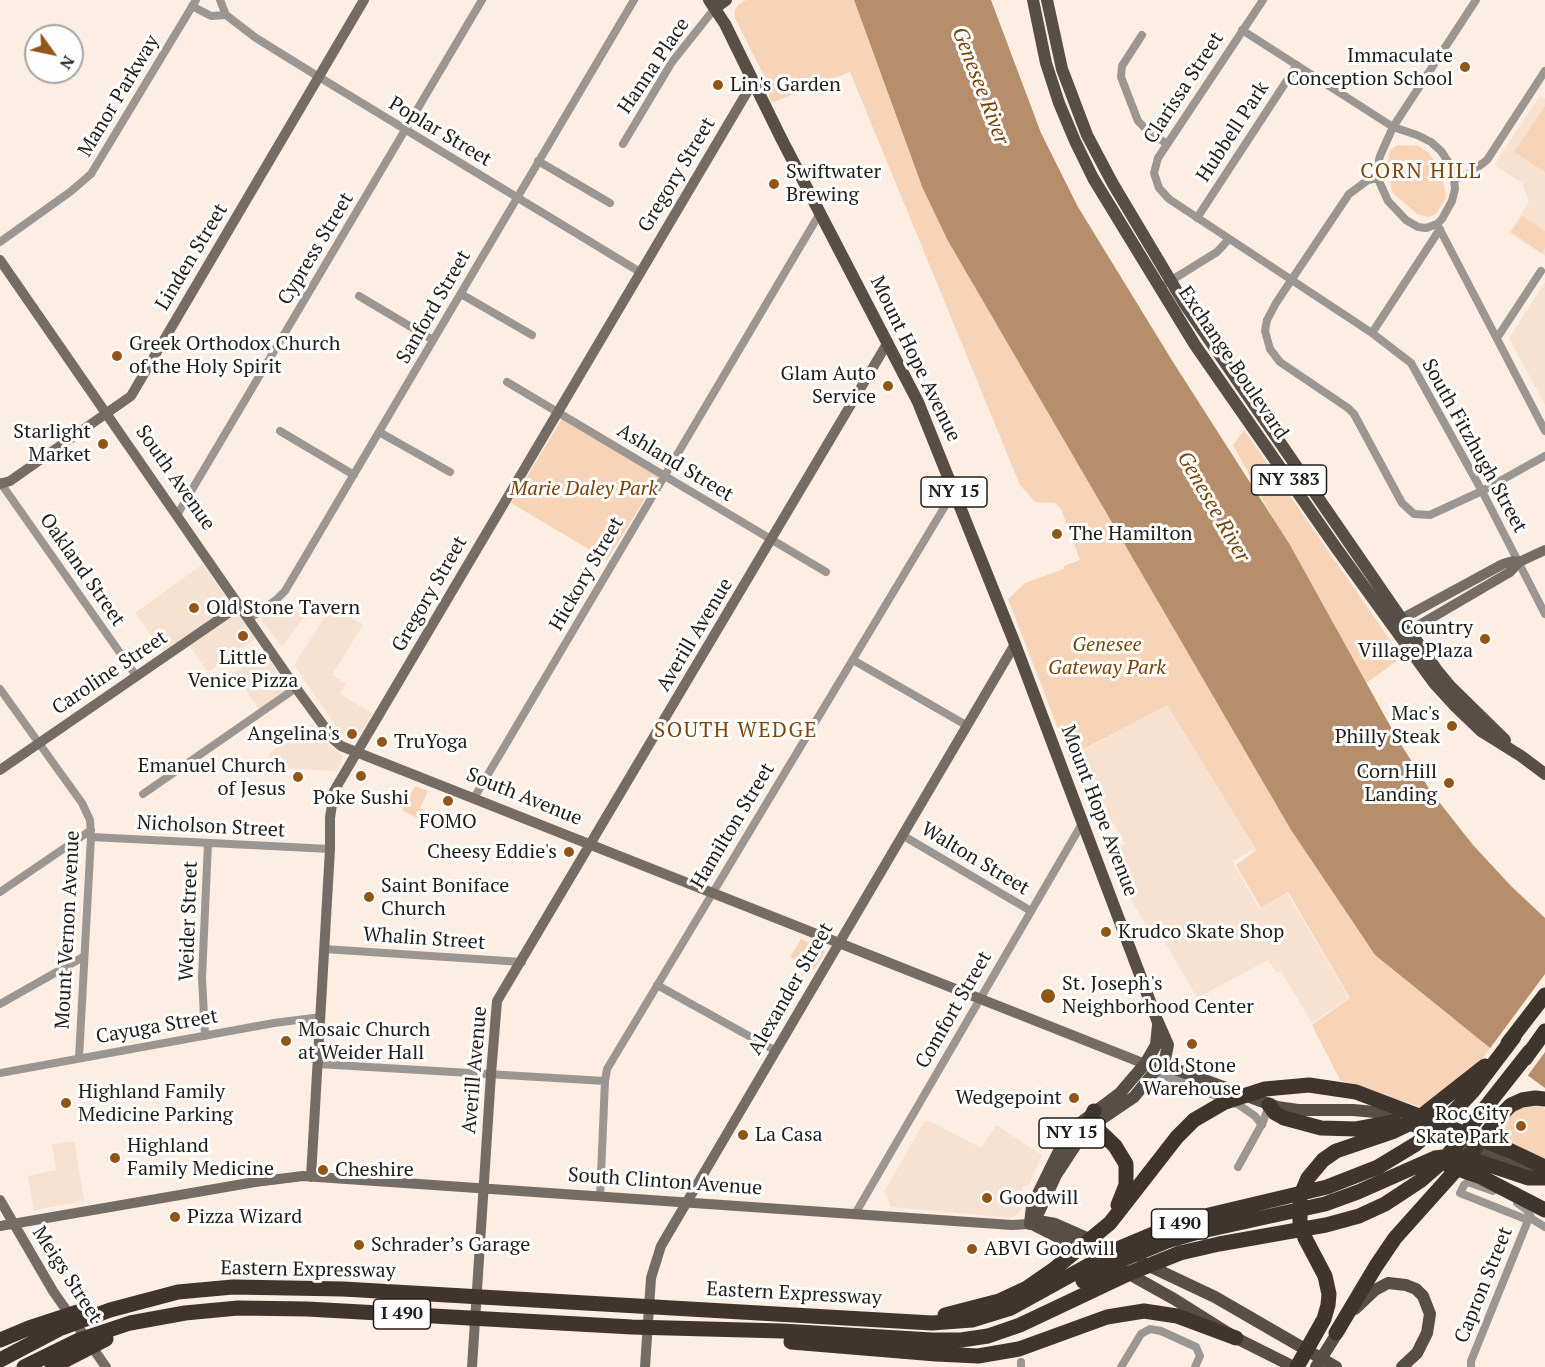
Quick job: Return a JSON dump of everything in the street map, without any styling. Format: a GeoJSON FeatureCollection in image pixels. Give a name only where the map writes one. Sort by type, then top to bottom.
{"type":"FeatureCollection","features":[{"type":"Feature","properties":{"kind":"highway","name":"I 490"},"geometry":{"type":"LineString","coordinates":[[1514,1037],[1545,995]]}},
{"type":"Feature","properties":{"kind":"highway","name":"I 490"},"geometry":{"type":"LineString","coordinates":[[1530,1050],[1545,1031]]}},
{"type":"Feature","properties":{"kind":"highway"},"geometry":{"type":"LineString","coordinates":[[1298,1364],[1328,1309],[1328,1287],[1301,1226],[1300,1197],[1311,1174],[1329,1155],[1340,1149],[1382,1130],[1419,1118],[1457,1089],[1514,1037]]}},
{"type":"Feature","properties":{"kind":"highway","name":"Eastern Expressway"},"geometry":{"type":"LineString","coordinates":[[0,1360],[78,1321],[130,1304],[177,1292],[233,1287],[288,1287],[879,1320],[952,1323],[979,1319],[1011,1308],[1120,1248],[1158,1232],[1209,1215],[1341,1182],[1378,1167],[1416,1144],[1455,1111],[1514,1037]]}},
{"type":"Feature","properties":{"kind":"highway"},"geometry":{"type":"LineString","coordinates":[[1455,1171],[1494,1112],[1530,1050]]}},
{"type":"Feature","properties":{"kind":"highway","name":"Eastern Expressway"},"geometry":{"type":"LineString","coordinates":[[24,1367],[91,1335],[130,1323],[226,1308],[280,1308],[932,1340],[961,1340],[988,1336],[1027,1322],[1130,1273],[1180,1253],[1326,1225],[1359,1216],[1403,1194],[1448,1156],[1530,1050]]}},
{"type":"Feature","properties":{"kind":"highway"},"geometry":{"type":"LineString","coordinates":[[1078,1239],[1114,1219],[1177,1137],[1194,1120],[1225,1102],[1265,1089],[1309,1085],[1362,1094],[1505,1148],[1545,1167]]}},
{"type":"Feature","properties":{"kind":"highway"},"geometry":{"type":"LineString","coordinates":[[1336,1333],[1390,1245],[1508,1107],[1526,1099],[1545,1099]]}},
{"type":"Feature","properties":{"kind":"highway"},"geometry":{"type":"LineString","coordinates":[[1262,1103],[1280,1117],[1312,1127],[1382,1130]]}},
{"type":"Feature","properties":{"kind":"highway"},"geometry":{"type":"LineString","coordinates":[[879,1320],[945,1315],[993,1303],[1012,1295],[1034,1283],[1078,1239],[1119,1204],[1127,1177],[1126,1164],[1120,1152],[1094,1118]]}},
{"type":"Feature","properties":{"kind":"highway"},"geometry":{"type":"LineString","coordinates":[[952,1323],[986,1320],[1020,1312],[1120,1260],[1161,1243],[1202,1231],[1318,1206],[1351,1195],[1427,1160],[1451,1156],[1478,1161],[1528,1178],[1545,1180]]}},
{"type":"Feature","properties":{"kind":"highway"},"geometry":{"type":"LineString","coordinates":[[1388,1178],[1418,1168],[1448,1166],[1476,1175],[1545,1210]]}},
{"type":"Feature","properties":{"kind":"highway"},"geometry":{"type":"LineString","coordinates":[[0,1340],[29,1328],[95,1307],[177,1292]]}},
{"type":"Feature","properties":{"kind":"highway"},"geometry":{"type":"LineString","coordinates":[[632,1327],[970,1356],[1013,1351],[1107,1317],[1144,1311],[1177,1316],[1236,1338]]}},
{"type":"Feature","properties":{"kind":"highway"},"geometry":{"type":"LineString","coordinates":[[52,1367],[116,1335],[171,1315]]}},
{"type":"Feature","properties":{"kind":"main road"},"geometry":{"type":"LineString","coordinates":[[711,4],[726,0]]}},
{"type":"Feature","properties":{"kind":"main road","name":"Exchange Boulevard"},"geometry":{"type":"LineString","coordinates":[[1034,0],[1047,63],[1069,128],[1094,178],[1165,284]]}},
{"type":"Feature","properties":{"kind":"main road","name":"Exchange Boulevard"},"geometry":{"type":"LineString","coordinates":[[1047,0],[1062,69],[1081,122],[1210,368],[1397,622],[1434,683],[1467,719],[1545,774]]}},
{"type":"Feature","properties":{"kind":"main road","name":"Mount Hope Avenue"},"geometry":{"type":"LineString","coordinates":[[711,4],[725,24],[918,402],[1015,644],[1168,1048],[1166,1056],[1158,1067]]}},
{"type":"Feature","properties":{"kind":"main road","name":"Mount Hope Avenue"},"geometry":{"type":"LineString","coordinates":[[1145,1064],[1156,1045],[1157,1020]]}},
{"type":"Feature","properties":{"kind":"main road","name":"South Avenue"},"geometry":{"type":"LineString","coordinates":[[1145,1064],[1227,1089],[1262,1103],[1298,1110],[1375,1112],[1508,1162],[1545,1180]]}},
{"type":"Feature","properties":{"kind":"main road","name":"NY 15"},"geometry":{"type":"LineString","coordinates":[[1094,1118],[1145,1064]]}},
{"type":"Feature","properties":{"kind":"main road"},"geometry":{"type":"LineString","coordinates":[[1030,1224],[1039,1213],[1067,1157],[1094,1118],[1131,1100],[1158,1067]]}},
{"type":"Feature","properties":{"kind":"main road","name":"South Clinton Avenue"},"geometry":{"type":"LineString","coordinates":[[1030,1224],[1078,1239],[1236,1338],[1298,1364]]}},
{"type":"Feature","properties":{"kind":"main road"},"geometry":{"type":"LineString","coordinates":[[1078,1239],[1190,1285],[1336,1367]]}},
{"type":"Feature","properties":{"kind":"main road"},"geometry":{"type":"LineString","coordinates":[[1316,1367],[1336,1333],[1362,1301],[1378,1287],[1395,1283],[1418,1291],[1430,1310],[1426,1337],[1419,1350],[1401,1367]]}},
{"type":"Feature","properties":{"kind":"street"},"geometry":{"type":"LineString","coordinates":[[220,0],[226,15]]}},
{"type":"Feature","properties":{"kind":"street","name":"Linden Street"},"geometry":{"type":"LineString","coordinates":[[0,483],[10,481],[131,396],[364,0]]}},
{"type":"Feature","properties":{"kind":"street","name":"Cypress Street"},"geometry":{"type":"LineString","coordinates":[[177,515],[482,0]]}},
{"type":"Feature","properties":{"kind":"street","name":"Sanford Street"},"geometry":{"type":"LineString","coordinates":[[249,619],[285,591],[634,0]]}},
{"type":"Feature","properties":{"kind":"street","name":"Clarissa Street"},"geometry":{"type":"LineString","coordinates":[[1197,218],[1169,200],[1162,192],[1156,183],[1154,173],[1156,162],[1263,0]]}},
{"type":"Feature","properties":{"kind":"street"},"geometry":{"type":"LineString","coordinates":[[1439,227],[1426,228],[1406,220],[1388,201],[1377,169],[1380,156],[1393,127],[1476,0]]}},
{"type":"Feature","properties":{"kind":"street","name":"Poplar Street"},"geometry":{"type":"LineString","coordinates":[[194,3],[211,15],[226,15],[256,38],[640,272]]}},
{"type":"Feature","properties":{"kind":"street","name":"Manor Parkway"},"geometry":{"type":"LineString","coordinates":[[0,242],[70,192],[91,174],[194,3]]}},
{"type":"Feature","properties":{"kind":"street","name":"Hanna Place"},"geometry":{"type":"LineString","coordinates":[[623,144],[672,62],[711,4]]}},
{"type":"Feature","properties":{"kind":"street"},"geometry":{"type":"LineString","coordinates":[[1242,30],[1393,127],[1417,135],[1437,146],[1450,163],[1455,179],[1452,201],[1447,212],[1372,333]]}},
{"type":"Feature","properties":{"kind":"street"},"geometry":{"type":"LineString","coordinates":[[1142,35],[1123,64],[1121,74],[1140,124],[1167,144]]}},
{"type":"Feature","properties":{"kind":"street","name":"Hubbell Park"},"geometry":{"type":"LineString","coordinates":[[1197,218],[1297,65]]}},
{"type":"Feature","properties":{"kind":"street"},"geometry":{"type":"LineString","coordinates":[[1455,179],[1470,173],[1486,160],[1545,71]]}},
{"type":"Feature","properties":{"kind":"street","name":"Gregory Street"},"geometry":{"type":"LineString","coordinates":[[311,1177],[330,818],[334,791],[753,82]]}},
{"type":"Feature","properties":{"kind":"street"},"geometry":{"type":"LineString","coordinates":[[538,161],[610,203]]}},
{"type":"Feature","properties":{"kind":"street"},"geometry":{"type":"LineString","coordinates":[[1379,178],[1368,180],[1349,194],[1292,280],[1267,320],[1265,330],[1270,349],[1275,357],[1288,368],[1354,414],[1405,507],[1419,516],[1430,515],[1482,491],[1545,456]]}},
{"type":"Feature","properties":{"kind":"street","name":"Hickory Street"},"geometry":{"type":"LineString","coordinates":[[474,798],[820,213]]}},
{"type":"Feature","properties":{"kind":"street","name":"South Fitzhugh Street"},"geometry":{"type":"LineString","coordinates":[[1197,218],[1404,356],[1416,371],[1482,491],[1545,614]]}},
{"type":"Feature","properties":{"kind":"street"},"geometry":{"type":"LineString","coordinates":[[1439,227],[1545,431]]}},
{"type":"Feature","properties":{"kind":"street"},"geometry":{"type":"LineString","coordinates":[[1165,284],[1217,252],[1229,239]]}},
{"type":"Feature","properties":{"kind":"street","name":"South Avenue"},"geometry":{"type":"LineString","coordinates":[[0,260],[296,688],[334,740],[341,746],[1145,1064]]}},
{"type":"Feature","properties":{"kind":"street"},"geometry":{"type":"LineString","coordinates":[[1497,338],[1541,271]]}},
{"type":"Feature","properties":{"kind":"street"},"geometry":{"type":"LineString","coordinates":[[461,294],[531,335]]}},
{"type":"Feature","properties":{"kind":"street"},"geometry":{"type":"LineString","coordinates":[[359,296],[433,340]]}},
{"type":"Feature","properties":{"kind":"street","name":"Averill Avenue"},"geometry":{"type":"LineString","coordinates":[[472,1367],[485,1189],[490,1074],[497,1001],[888,342]]}},
{"type":"Feature","properties":{"kind":"street","name":"Ashland Street"},"geometry":{"type":"LineString","coordinates":[[507,382],[826,572]]}},
{"type":"Feature","properties":{"kind":"street"},"geometry":{"type":"LineString","coordinates":[[280,431],[354,475]]}},
{"type":"Feature","properties":{"kind":"street"},"geometry":{"type":"LineString","coordinates":[[380,432],[450,472]]}},
{"type":"Feature","properties":{"kind":"street","name":"Oakland Street"},"geometry":{"type":"LineString","coordinates":[[0,483],[137,677]]}},
{"type":"Feature","properties":{"kind":"street","name":"Hamilton Street"},"geometry":{"type":"LineString","coordinates":[[600,1197],[607,1069],[954,491]]}},
{"type":"Feature","properties":{"kind":"street"},"geometry":{"type":"LineString","coordinates":[[1404,633],[1510,572],[1520,562],[1545,550]]}},
{"type":"Feature","properties":{"kind":"street"},"geometry":{"type":"LineString","coordinates":[[1397,622],[1503,564],[1513,561],[1520,562]]}},
{"type":"Feature","properties":{"kind":"street","name":"Caroline Street"},"geometry":{"type":"LineString","coordinates":[[0,770],[240,605]]}},
{"type":"Feature","properties":{"kind":"street","name":"Alexander Street"},"geometry":{"type":"LineString","coordinates":[[645,1367],[651,1286],[661,1246],[1015,644]]}},
{"type":"Feature","properties":{"kind":"street"},"geometry":{"type":"LineString","coordinates":[[852,660],[966,725]]}},
{"type":"Feature","properties":{"kind":"street"},"geometry":{"type":"LineString","coordinates":[[143,794],[296,688]]}},
{"type":"Feature","properties":{"kind":"street","name":"Mount Vernon Avenue"},"geometry":{"type":"LineString","coordinates":[[0,689],[86,808],[91,833],[79,1058]]}},
{"type":"Feature","properties":{"kind":"street","name":"Comfort Street"},"geometry":{"type":"LineString","coordinates":[[855,1214],[1083,822]]}},
{"type":"Feature","properties":{"kind":"street"},"geometry":{"type":"LineString","coordinates":[[0,892],[91,833]]}},
{"type":"Feature","properties":{"kind":"street","name":"Nicholson Street"},"geometry":{"type":"LineString","coordinates":[[91,833],[208,843],[330,849]]}},
{"type":"Feature","properties":{"kind":"street","name":"Walton Street"},"geometry":{"type":"LineString","coordinates":[[902,835],[1031,911]]}},
{"type":"Feature","properties":{"kind":"street","name":"Weider Street"},"geometry":{"type":"LineString","coordinates":[[205,1036],[202,978],[208,843]]}},
{"type":"Feature","properties":{"kind":"street","name":"Whalin Street"},"geometry":{"type":"LineString","coordinates":[[324,949],[522,962]]}},
{"type":"Feature","properties":{"kind":"street"},"geometry":{"type":"LineString","coordinates":[[0,1004],[83,957]]}},
{"type":"Feature","properties":{"kind":"street"},"geometry":{"type":"LineString","coordinates":[[657,985],[776,1051]]}},
{"type":"Feature","properties":{"kind":"street","name":"Cayuga Street"},"geometry":{"type":"LineString","coordinates":[[0,1072],[321,1017]]}},
{"type":"Feature","properties":{"kind":"street"},"geometry":{"type":"LineString","coordinates":[[318,1064],[605,1082]]}},
{"type":"Feature","properties":{"kind":"street","name":"South Avenue"},"geometry":{"type":"LineString","coordinates":[[1158,1067],[1239,1105],[1255,1116],[1262,1125]]}},
{"type":"Feature","properties":{"kind":"street"},"geometry":{"type":"LineString","coordinates":[[1238,1167],[1262,1125],[1262,1103]]}},
{"type":"Feature","properties":{"kind":"street","name":"South Clinton Avenue"},"geometry":{"type":"LineString","coordinates":[[0,1226],[296,1176],[1012,1226],[1030,1224]]}},
{"type":"Feature","properties":{"kind":"street"},"geometry":{"type":"LineString","coordinates":[[1529,1219],[1526,1208],[1506,1196],[1470,1182],[1463,1187],[1461,1193],[1545,1227]]}},
{"type":"Feature","properties":{"kind":"street","name":"Meigs Street"},"geometry":{"type":"LineString","coordinates":[[0,1200],[57,1297],[106,1366]]}},
{"type":"Feature","properties":{"kind":"street","name":"Capron Street"},"geometry":{"type":"LineString","coordinates":[[1471,1367],[1471,1361],[1529,1219]]}},
{"type":"Feature","properties":{"kind":"street"},"geometry":{"type":"LineString","coordinates":[[1121,1367],[1141,1334],[1150,1329],[1189,1343],[1199,1351],[1199,1358],[1194,1367]]}},
{"type":"Feature","properties":{"kind":"shaded area"},"geometry":{"type":"Polygon","coordinates":[[[1540,95],[1545,99],[1545,256],[1509,233],[1529,202],[1522,183],[1494,165],[1540,95]]]}},
{"type":"Feature","properties":{"kind":"shaded area"},"geometry":{"type":"Polygon","coordinates":[[[1545,282],[1545,405],[1509,338],[1545,282]]]}},
{"type":"Feature","properties":{"kind":"shaded area"},"geometry":{"type":"Polygon","coordinates":[[[203,564],[255,639],[208,672],[184,639],[163,652],[135,613],[203,564]]]}},
{"type":"Feature","properties":{"kind":"shaded area"},"geometry":{"type":"Polygon","coordinates":[[[282,602],[304,616],[282,647],[261,619],[282,602]]]}},
{"type":"Feature","properties":{"kind":"shaded area"},"geometry":{"type":"Polygon","coordinates":[[[332,606],[363,625],[332,675],[346,683],[340,694],[373,714],[357,740],[347,739],[340,732],[294,665],[332,606]]]}},
{"type":"Feature","properties":{"kind":"shaded area"},"geometry":{"type":"Polygon","coordinates":[[[264,652],[289,688],[259,709],[234,673],[264,652]]]}},
{"type":"Feature","properties":{"kind":"shaded area"},"geometry":{"type":"Polygon","coordinates":[[[1166,704],[1255,849],[1232,861],[1260,909],[1287,893],[1349,998],[1312,1023],[1281,971],[1277,973],[1268,960],[1197,998],[1159,932],[1152,935],[1119,880],[1125,875],[1111,849],[1125,844],[1074,756],[1166,704]]]}},
{"type":"Feature","properties":{"kind":"shaded area"},"geometry":{"type":"Polygon","coordinates":[[[313,724],[329,745],[343,756],[337,771],[278,768],[268,754],[313,724]]]}},
{"type":"Feature","properties":{"kind":"shaded area"},"geometry":{"type":"Polygon","coordinates":[[[930,1121],[981,1148],[996,1125],[1042,1155],[1029,1185],[1022,1187],[1021,1209],[1018,1214],[1012,1218],[891,1207],[884,1192],[924,1122],[930,1121]]]}},
{"type":"Feature","properties":{"kind":"shaded area"},"geometry":{"type":"Polygon","coordinates":[[[74,1141],[84,1201],[34,1210],[28,1176],[56,1170],[52,1144],[74,1141]]]}},
{"type":"Feature","properties":{"kind":"green space","name":"Genesee Gateway Park"},"geometry":{"type":"Polygon","coordinates":[[[746,0],[854,0],[923,189],[948,241],[1291,830],[1375,955],[1490,1048],[1477,1066],[1420,1107],[1340,1080],[1312,1025],[1350,998],[1288,892],[1261,908],[1236,865],[1256,850],[1167,705],[1069,757],[1008,599],[1025,583],[1064,569],[1064,566],[1080,560],[1061,509],[1055,503],[1035,502],[1020,485],[850,72],[771,103],[763,74],[735,18],[738,5],[746,0]]]}},
{"type":"Feature","properties":{"kind":"green space"},"geometry":{"type":"Polygon","coordinates":[[[1545,106],[1545,172],[1514,152],[1545,106]]]}},
{"type":"Feature","properties":{"kind":"green space"},"geometry":{"type":"Polygon","coordinates":[[[1397,145],[1418,146],[1428,152],[1442,171],[1446,198],[1436,214],[1428,217],[1417,214],[1392,192],[1387,163],[1390,151],[1397,145]]]}},
{"type":"Feature","properties":{"kind":"green space"},"geometry":{"type":"Polygon","coordinates":[[[1522,216],[1545,231],[1545,248],[1542,253],[1511,232],[1522,216]]]}},
{"type":"Feature","properties":{"kind":"green space","name":"Marie Daley Park"},"geometry":{"type":"Polygon","coordinates":[[[562,419],[659,476],[607,560],[511,503],[562,419]]]}},
{"type":"Feature","properties":{"kind":"green space"},"geometry":{"type":"Polygon","coordinates":[[[1244,430],[1402,657],[1364,685],[1233,445],[1244,430]]]}},
{"type":"Feature","properties":{"kind":"green space"},"geometry":{"type":"Polygon","coordinates":[[[415,786],[428,791],[420,808],[429,813],[425,822],[402,810],[415,786]]]}},
{"type":"Feature","properties":{"kind":"green space"},"geometry":{"type":"Polygon","coordinates":[[[801,939],[823,948],[825,952],[814,970],[790,957],[801,939]]]}},
{"type":"Feature","properties":{"kind":"green space","name":"Roc City Skate Park"},"geometry":{"type":"Polygon","coordinates":[[[1533,1105],[1545,1110],[1545,1158],[1489,1138],[1519,1107],[1533,1105]]]}},
{"type":"Feature","properties":{"kind":"water","name":"Genesee River"},"geometry":{"type":"Polygon","coordinates":[[[854,0],[991,0],[1041,133],[1078,207],[1173,362],[1290,545],[1398,740],[1432,793],[1473,845],[1545,918],[1545,1088],[1490,1048],[1375,955],[1291,830],[948,241],[923,189],[854,0]]]}},
{"type":"Feature","properties":{"kind":"pier"},"geometry":{"type":"Polygon","coordinates":[[[1545,974],[1545,1052],[1526,1078],[1488,1051],[1545,974]]]}},
{"type":"Feature","properties":{"kind":"place","name":"Immaculate Conception School"},"geometry":{"type":"Point","coordinates":[1465,67]}},
{"type":"Feature","properties":{"kind":"place","name":"Lin's Garden"},"geometry":{"type":"Point","coordinates":[718,85]}},
{"type":"Feature","properties":{"kind":"place","name":"Swiftwater Brewing"},"geometry":{"type":"Point","coordinates":[774,184]}},
{"type":"Feature","properties":{"kind":"place","name":"Greek Orthodox Church of the Holy Spirit"},"geometry":{"type":"Point","coordinates":[117,356]}},
{"type":"Feature","properties":{"kind":"place","name":"Glam Auto Service"},"geometry":{"type":"Point","coordinates":[888,386]}},
{"type":"Feature","properties":{"kind":"place","name":"Starlight Market"},"geometry":{"type":"Point","coordinates":[103,444]}},
{"type":"Feature","properties":{"kind":"place","name":"The Hamilton"},"geometry":{"type":"Point","coordinates":[1057,534]}},
{"type":"Feature","properties":{"kind":"place","name":"Old Stone Tavern"},"geometry":{"type":"Point","coordinates":[194,608]}},
{"type":"Feature","properties":{"kind":"place","name":"Little Venice Pizza"},"geometry":{"type":"Point","coordinates":[243,636]}},
{"type":"Feature","properties":{"kind":"place","name":"Country Village Plaza"},"geometry":{"type":"Point","coordinates":[1485,639]}},
{"type":"Feature","properties":{"kind":"place","name":"Mac's Philly Steak"},"geometry":{"type":"Point","coordinates":[1452,726]}},
{"type":"Feature","properties":{"kind":"place","name":"Angelina's"},"geometry":{"type":"Point","coordinates":[352,734]}},
{"type":"Feature","properties":{"kind":"place","name":"TruYoga"},"geometry":{"type":"Point","coordinates":[382,742]}},
{"type":"Feature","properties":{"kind":"place","name":"Poke Sushi"},"geometry":{"type":"Point","coordinates":[361,776]}},
{"type":"Feature","properties":{"kind":"place","name":"Emanuel Church of Jesus"},"geometry":{"type":"Point","coordinates":[298,777]}},
{"type":"Feature","properties":{"kind":"place","name":"Corn Hill Landing"},"geometry":{"type":"Point","coordinates":[1449,783]}},
{"type":"Feature","properties":{"kind":"place","name":"FOMO"},"geometry":{"type":"Point","coordinates":[448,801]}},
{"type":"Feature","properties":{"kind":"place","name":"Cheesy Eddie's"},"geometry":{"type":"Point","coordinates":[569,852]}},
{"type":"Feature","properties":{"kind":"place","name":"Saint Boniface Church"},"geometry":{"type":"Point","coordinates":[369,897]}},
{"type":"Feature","properties":{"kind":"place","name":"Krudco Skate Shop"},"geometry":{"type":"Point","coordinates":[1106,932]}},
{"type":"Feature","properties":{"kind":"place","name":"St. Joseph's Neighborhood Center"},"geometry":{"type":"Point","coordinates":[1048,996]}},
{"type":"Feature","properties":{"kind":"place","name":"Mosaic Church at Weider Hall"},"geometry":{"type":"Point","coordinates":[286,1041]}},
{"type":"Feature","properties":{"kind":"place","name":"Old Stone Warehouse"},"geometry":{"type":"Point","coordinates":[1192,1044]}},
{"type":"Feature","properties":{"kind":"place","name":"Wedgepoint"},"geometry":{"type":"Point","coordinates":[1074,1098]}},
{"type":"Feature","properties":{"kind":"place","name":"Highland Family Medicine Parking"},"geometry":{"type":"Point","coordinates":[66,1103]}},
{"type":"Feature","properties":{"kind":"place","name":"Roc City Skate Park"},"geometry":{"type":"Point","coordinates":[1521,1126]}},
{"type":"Feature","properties":{"kind":"place","name":"La Casa"},"geometry":{"type":"Point","coordinates":[743,1135]}},
{"type":"Feature","properties":{"kind":"place","name":"Highland Family Medicine"},"geometry":{"type":"Point","coordinates":[115,1158]}},
{"type":"Feature","properties":{"kind":"place","name":"Cheshire"},"geometry":{"type":"Point","coordinates":[323,1170]}},
{"type":"Feature","properties":{"kind":"place","name":"Goodwill"},"geometry":{"type":"Point","coordinates":[987,1198]}},
{"type":"Feature","properties":{"kind":"place","name":"Pizza Wizard"},"geometry":{"type":"Point","coordinates":[175,1217]}},
{"type":"Feature","properties":{"kind":"place","name":"Schrader’s Garage"},"geometry":{"type":"Point","coordinates":[359,1245]}},
{"type":"Feature","properties":{"kind":"place","name":"ABVI Goodwill"},"geometry":{"type":"Point","coordinates":[972,1249]}},
{"type":"Feature","properties":{"kind":"district","name":"CORN HILL"},"geometry":{"type":"Point","coordinates":[1421,172]}},
{"type":"Feature","properties":{"kind":"district","name":"SOUTH WEDGE"},"geometry":{"type":"Point","coordinates":[736,731]}}]}
